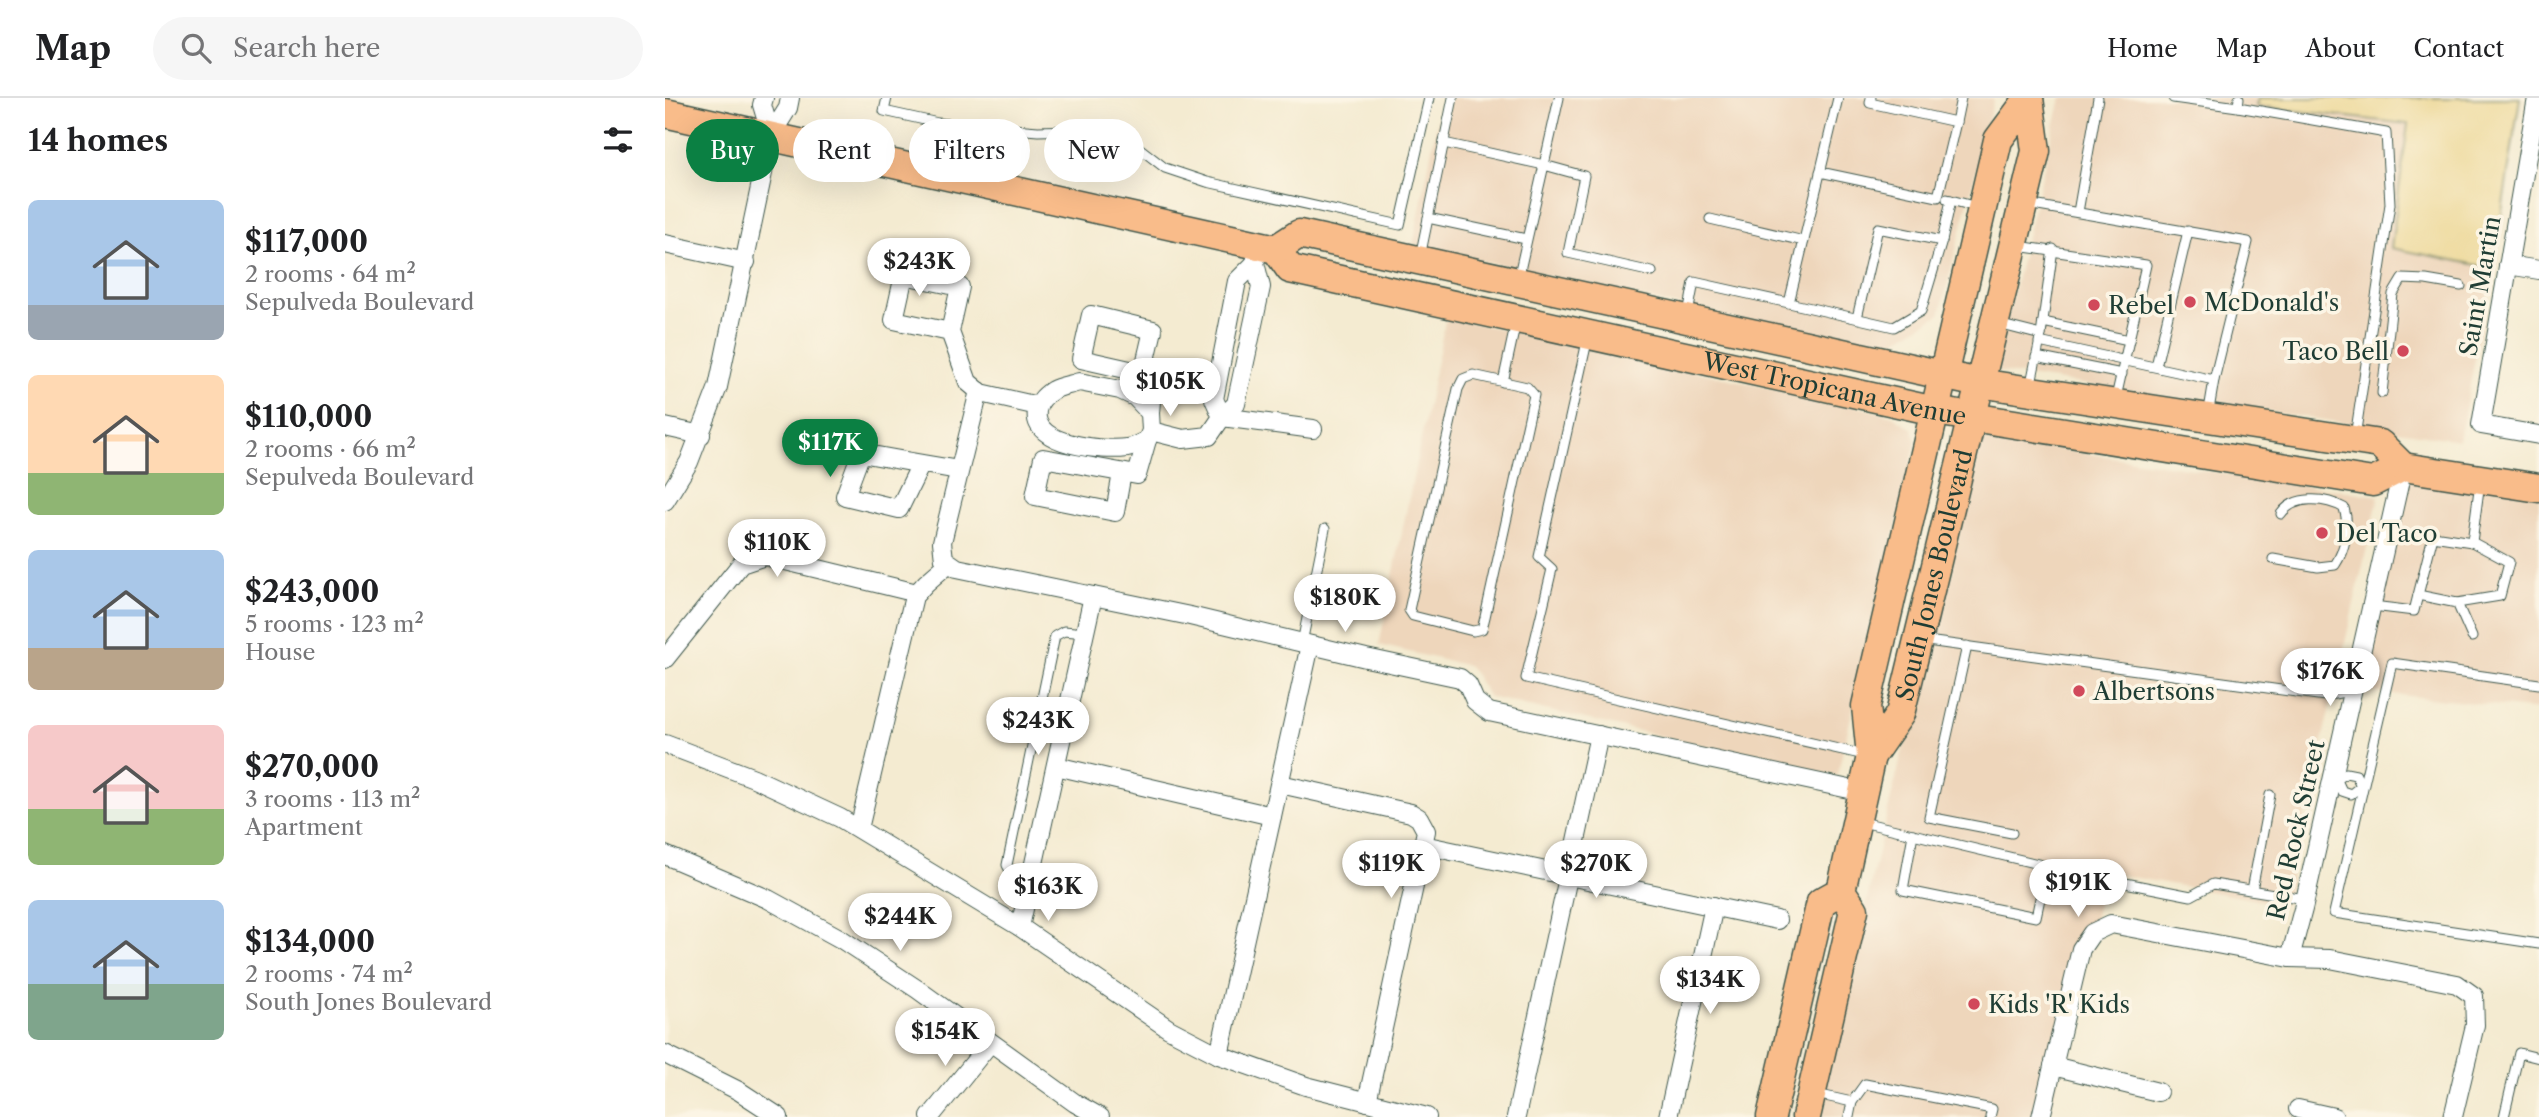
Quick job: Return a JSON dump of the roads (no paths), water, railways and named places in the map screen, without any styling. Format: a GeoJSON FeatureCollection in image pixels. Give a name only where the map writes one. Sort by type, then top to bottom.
{"type":"FeatureCollection","features":[{"type":"Feature","properties":{"kind":"main road","name":"South Jones Boulevard"},"geometry":{"type":"LineString","coordinates":[[1871,756],[1901,714],[2036,151],[2029,98]]}},
{"type":"Feature","properties":{"kind":"main road","name":"South Jones Boulevard"},"geometry":{"type":"LineString","coordinates":[[1841,891],[1871,756],[1866,706],[1982,208],[1998,141],[2029,98]]}},
{"type":"Feature","properties":{"kind":"main road"},"geometry":{"type":"LineString","coordinates":[[665,113],[694,119]]}},
{"type":"Feature","properties":{"kind":"main road"},"geometry":{"type":"LineString","coordinates":[[779,137],[1263,252]]}},
{"type":"Feature","properties":{"kind":"main road","name":"West Tropicana Avenue"},"geometry":{"type":"LineString","coordinates":[[1299,234],[1979,383],[2354,440],[2380,444],[2403,467],[2373,482],[1970,418],[1290,270],[1263,252],[1299,234]]}},
{"type":"Feature","properties":{"kind":"main road"},"geometry":{"type":"LineString","coordinates":[[1365,286],[1389,279],[1410,278],[1496,294],[1504,293],[1517,283]]}},
{"type":"Feature","properties":{"kind":"main road"},"geometry":{"type":"LineString","coordinates":[[2403,467],[2539,488]]}},
{"type":"Feature","properties":{"kind":"main road"},"geometry":{"type":"LineString","coordinates":[[1772,1117],[1821,902],[1841,891],[1854,910],[1809,1105]]}},
{"type":"Feature","properties":{"kind":"street"},"geometry":{"type":"LineString","coordinates":[[764,98],[762,104],[766,119]]}},
{"type":"Feature","properties":{"kind":"street"},"geometry":{"type":"LineString","coordinates":[[779,122],[788,108],[790,98]]}},
{"type":"Feature","properties":{"kind":"street","name":"Saint Martin"},"geometry":{"type":"LineString","coordinates":[[2537,98],[2481,425],[2539,435]]}},
{"type":"Feature","properties":{"kind":"street"},"geometry":{"type":"LineString","coordinates":[[665,501],[689,462],[718,387],[762,182]]}},
{"type":"Feature","properties":{"kind":"street"},"geometry":{"type":"LineString","coordinates":[[665,244],[746,262]]}},
{"type":"Feature","properties":{"kind":"street"},"geometry":{"type":"LineString","coordinates":[[1149,428],[1130,448],[1102,449],[1055,440],[1044,432],[1036,415],[1039,402],[1052,391],[1079,382],[1120,390],[1135,397],[1149,428],[1183,439],[1209,436],[1222,417],[1236,404],[1261,287],[1263,252]]}},
{"type":"Feature","properties":{"kind":"street"},"geometry":{"type":"LineString","coordinates":[[2508,265],[2539,270]]}},
{"type":"Feature","properties":{"kind":"street"},"geometry":{"type":"LineString","coordinates":[[950,332],[968,382],[979,391],[1038,406]]}},
{"type":"Feature","properties":{"kind":"street"},"geometry":{"type":"LineString","coordinates":[[1122,473],[1115,512],[1035,496],[1043,458],[1137,475],[1149,428],[1153,378],[1143,373]]}},
{"type":"Feature","properties":{"kind":"street"},"geometry":{"type":"LineString","coordinates":[[979,391],[942,542],[944,559],[957,568],[1190,616],[1459,678],[1468,685],[1475,701],[1489,712],[1863,792]]}},
{"type":"Feature","properties":{"kind":"street"},"geometry":{"type":"LineString","coordinates":[[1222,417],[1313,429]]}},
{"type":"Feature","properties":{"kind":"street"},"geometry":{"type":"LineString","coordinates":[[665,427],[701,435]]}},
{"type":"Feature","properties":{"kind":"street"},"geometry":{"type":"LineString","coordinates":[[921,464],[959,470]]}},
{"type":"Feature","properties":{"kind":"street","name":"Red Rock Street"},"geometry":{"type":"LineString","coordinates":[[2290,957],[2335,780],[2403,467]]}},
{"type":"Feature","properties":{"kind":"street"},"geometry":{"type":"LineString","coordinates":[[665,659],[741,564],[765,556],[917,593]]}},
{"type":"Feature","properties":{"kind":"street"},"geometry":{"type":"LineString","coordinates":[[859,829],[911,608],[917,593],[949,563]]}},
{"type":"Feature","properties":{"kind":"street"},"geometry":{"type":"LineString","coordinates":[[1020,927],[1093,596]]}},
{"type":"Feature","properties":{"kind":"street"},"geometry":{"type":"LineString","coordinates":[[1219,1055],[1280,784],[1306,644]]}},
{"type":"Feature","properties":{"kind":"street"},"geometry":{"type":"LineString","coordinates":[[1516,1117],[1599,735]]}},
{"type":"Feature","properties":{"kind":"street"},"geometry":{"type":"LineString","coordinates":[[665,744],[754,778],[859,829],[1020,927],[1169,1029],[1219,1055],[1306,1086],[1427,1117]]}},
{"type":"Feature","properties":{"kind":"street"},"geometry":{"type":"LineString","coordinates":[[1056,766],[1272,816]]}},
{"type":"Feature","properties":{"kind":"street"},"geometry":{"type":"LineString","coordinates":[[1280,784],[1411,813],[1419,818],[1426,831],[1367,1102]]}},
{"type":"Feature","properties":{"kind":"street"},"geometry":{"type":"LineString","coordinates":[[1423,845],[1777,920]]}},
{"type":"Feature","properties":{"kind":"street"},"geometry":{"type":"LineString","coordinates":[[665,855],[768,899],[841,939],[927,996],[1075,1103],[1100,1117]]}},
{"type":"Feature","properties":{"kind":"street"},"geometry":{"type":"LineString","coordinates":[[1668,1117],[1714,906]]}},
{"type":"Feature","properties":{"kind":"street"},"geometry":{"type":"LineString","coordinates":[[2041,1117],[2081,949],[2092,933],[2111,924],[2290,957],[2330,959],[2457,984],[2474,996],[2476,1025],[2453,1117]]}},
{"type":"Feature","properties":{"kind":"street"},"geometry":{"type":"LineString","coordinates":[[930,1117],[990,1043]]}},
{"type":"Feature","properties":{"kind":"street"},"geometry":{"type":"LineString","coordinates":[[665,1054],[739,1091],[779,1117]]}},
{"type":"Feature","properties":{"kind":"street"},"geometry":{"type":"LineString","coordinates":[[2053,1066],[2158,1092]]}},
{"type":"Feature","properties":{"kind":"street"},"geometry":{"type":"LineString","coordinates":[[2298,1109],[2334,1117]]}},
{"type":"Feature","properties":{"kind":"lane"},"geometry":{"type":"LineString","coordinates":[[887,98],[884,111],[937,123],[1038,131],[1110,129],[1129,139],[1165,168],[1207,182],[1400,225],[1429,98]]}},
{"type":"Feature","properties":{"kind":"lane"},"geometry":{"type":"LineString","coordinates":[[1420,261],[1453,98]]}},
{"type":"Feature","properties":{"kind":"lane"},"geometry":{"type":"LineString","coordinates":[[1517,283],[1559,98]]}},
{"type":"Feature","properties":{"kind":"lane"},"geometry":{"type":"LineString","coordinates":[[1789,303],[1838,98]]}},
{"type":"Feature","properties":{"kind":"lane"},"geometry":{"type":"LineString","coordinates":[[1871,98],[1870,103],[1956,122]]}},
{"type":"Feature","properties":{"kind":"lane"},"geometry":{"type":"LineString","coordinates":[[1938,197],[1961,98]]}},
{"type":"Feature","properties":{"kind":"lane"},"geometry":{"type":"LineString","coordinates":[[2078,212],[2098,98]]}},
{"type":"Feature","properties":{"kind":"lane"},"geometry":{"type":"LineString","coordinates":[[2173,98],[2239,103],[2386,133],[2390,204],[2354,440]]}},
{"type":"Feature","properties":{"kind":"lane"},"geometry":{"type":"LineString","coordinates":[[1444,143],[1584,176],[1568,253],[1652,272]]}},
{"type":"Feature","properties":{"kind":"lane"},"geometry":{"type":"LineString","coordinates":[[1821,172],[1982,208]]}},
{"type":"Feature","properties":{"kind":"lane"},"geometry":{"type":"LineString","coordinates":[[1687,320],[1694,282],[1894,327],[1921,311],[1951,200]]}},
{"type":"Feature","properties":{"kind":"lane"},"geometry":{"type":"LineString","coordinates":[[2023,204],[2248,242],[2214,380],[2208,418]]}},
{"type":"Feature","properties":{"kind":"lane"},"geometry":{"type":"LineString","coordinates":[[1428,218],[1527,239]]}},
{"type":"Feature","properties":{"kind":"lane"},"geometry":{"type":"LineString","coordinates":[[1710,219],[1804,241]]}},
{"type":"Feature","properties":{"kind":"lane"},"geometry":{"type":"LineString","coordinates":[[1857,318],[1878,228],[1942,241]]}},
{"type":"Feature","properties":{"kind":"lane"},"geometry":{"type":"LineString","coordinates":[[2156,366],[2188,231]]}},
{"type":"Feature","properties":{"kind":"lane"},"geometry":{"type":"LineString","coordinates":[[2013,245],[2146,265],[2115,404]]}},
{"type":"Feature","properties":{"kind":"lane"},"geometry":{"type":"LineString","coordinates":[[2029,390],[2043,321],[2053,249]]}},
{"type":"Feature","properties":{"kind":"lane"},"geometry":{"type":"LineString","coordinates":[[2382,393],[2393,294],[2402,279],[2426,279],[2461,286]]}},
{"type":"Feature","properties":{"kind":"lane"},"geometry":{"type":"LineString","coordinates":[[1503,382],[1516,319]]}},
{"type":"Feature","properties":{"kind":"lane"},"geometry":{"type":"LineString","coordinates":[[2043,321],[2129,340]]}},
{"type":"Feature","properties":{"kind":"lane"},"geometry":{"type":"LineString","coordinates":[[1994,323],[2040,338],[2214,380]]}},
{"type":"Feature","properties":{"kind":"lane"},"geometry":{"type":"LineString","coordinates":[[1589,335],[1539,557],[1552,569],[1526,678],[1871,756]]}},
{"type":"Feature","properties":{"kind":"lane"},"geometry":{"type":"LineString","coordinates":[[2036,357],[2122,374]]}},
{"type":"Feature","properties":{"kind":"lane"},"geometry":{"type":"LineString","coordinates":[[1472,375],[1503,382],[1527,387],[1534,395],[1533,407],[1482,629],[1473,631],[1413,616],[1409,603],[1458,389],[1463,379],[1472,375]]}},
{"type":"Feature","properties":{"kind":"lane"},"geometry":{"type":"LineString","coordinates":[[2472,541],[2480,479]]}},
{"type":"Feature","properties":{"kind":"lane"},"geometry":{"type":"LineString","coordinates":[[2273,559],[2318,567],[2335,565],[2343,553],[2346,515],[2344,509],[2335,503],[2300,500],[2287,505],[2281,514]]}},
{"type":"Feature","properties":{"kind":"lane"},"geometry":{"type":"LineString","coordinates":[[1306,644],[1325,529]]}},
{"type":"Feature","properties":{"kind":"lane"},"geometry":{"type":"LineString","coordinates":[[2373,607],[2414,611],[2418,595],[2433,536],[2472,541],[2508,562],[2500,596],[2458,603],[2418,595]]}},
{"type":"Feature","properties":{"kind":"lane"},"geometry":{"type":"LineString","coordinates":[[2458,603],[2472,637]]}},
{"type":"Feature","properties":{"kind":"lane"},"geometry":{"type":"LineString","coordinates":[[1030,881],[1012,874],[1007,865],[1043,689],[1055,636],[1064,631],[1085,633]]}},
{"type":"Feature","properties":{"kind":"lane"},"geometry":{"type":"LineString","coordinates":[[1918,640],[2325,696],[2354,690]]}},
{"type":"Feature","properties":{"kind":"lane"},"geometry":{"type":"LineString","coordinates":[[1967,646],[1929,817],[2011,833]]}},
{"type":"Feature","properties":{"kind":"lane"},"geometry":{"type":"LineString","coordinates":[[2539,684],[2392,663],[2335,913],[2539,944]]}},
{"type":"Feature","properties":{"kind":"lane"},"geometry":{"type":"LineString","coordinates":[[2346,772],[2356,775],[2362,786],[2351,794],[2342,791],[2335,780],[2346,772]]}},
{"type":"Feature","properties":{"kind":"lane"},"geometry":{"type":"LineString","coordinates":[[2252,890],[2270,795]]}},
{"type":"Feature","properties":{"kind":"lane"},"geometry":{"type":"LineString","coordinates":[[1857,821],[2047,866],[2191,896],[2213,884],[2305,899]]}},
{"type":"Feature","properties":{"kind":"lane"},"geometry":{"type":"LineString","coordinates":[[1913,834],[1903,890],[2036,917],[2047,866]]}},
{"type":"Feature","properties":{"kind":"lane"},"geometry":{"type":"LineString","coordinates":[[2504,1117],[2519,1053],[2539,1058]]}},
{"type":"Feature","properties":{"kind":"lane"},"geometry":{"type":"LineString","coordinates":[[1849,1117],[1852,1102],[1865,1084],[1992,1109],[1990,1117]]}},
{"type":"Feature","properties":{"kind":"lane"},"geometry":{"type":"LineString","coordinates":[[1809,1105],[1852,1102]]}},
{"type":"Feature","properties":{"kind":"place","name":"McDonald's"},"geometry":{"type":"Point","coordinates":[2190,302]}},
{"type":"Feature","properties":{"kind":"place","name":"Rebel"},"geometry":{"type":"Point","coordinates":[2094,305]}},
{"type":"Feature","properties":{"kind":"place","name":"Taco Bell"},"geometry":{"type":"Point","coordinates":[2403,351]}},
{"type":"Feature","properties":{"kind":"place","name":"Del Taco"},"geometry":{"type":"Point","coordinates":[2322,533]}},
{"type":"Feature","properties":{"kind":"place","name":"Albertsons"},"geometry":{"type":"Point","coordinates":[2079,691]}},
{"type":"Feature","properties":{"kind":"place","name":"Kids 'R' Kids"},"geometry":{"type":"Point","coordinates":[1974,1004]}}]}
